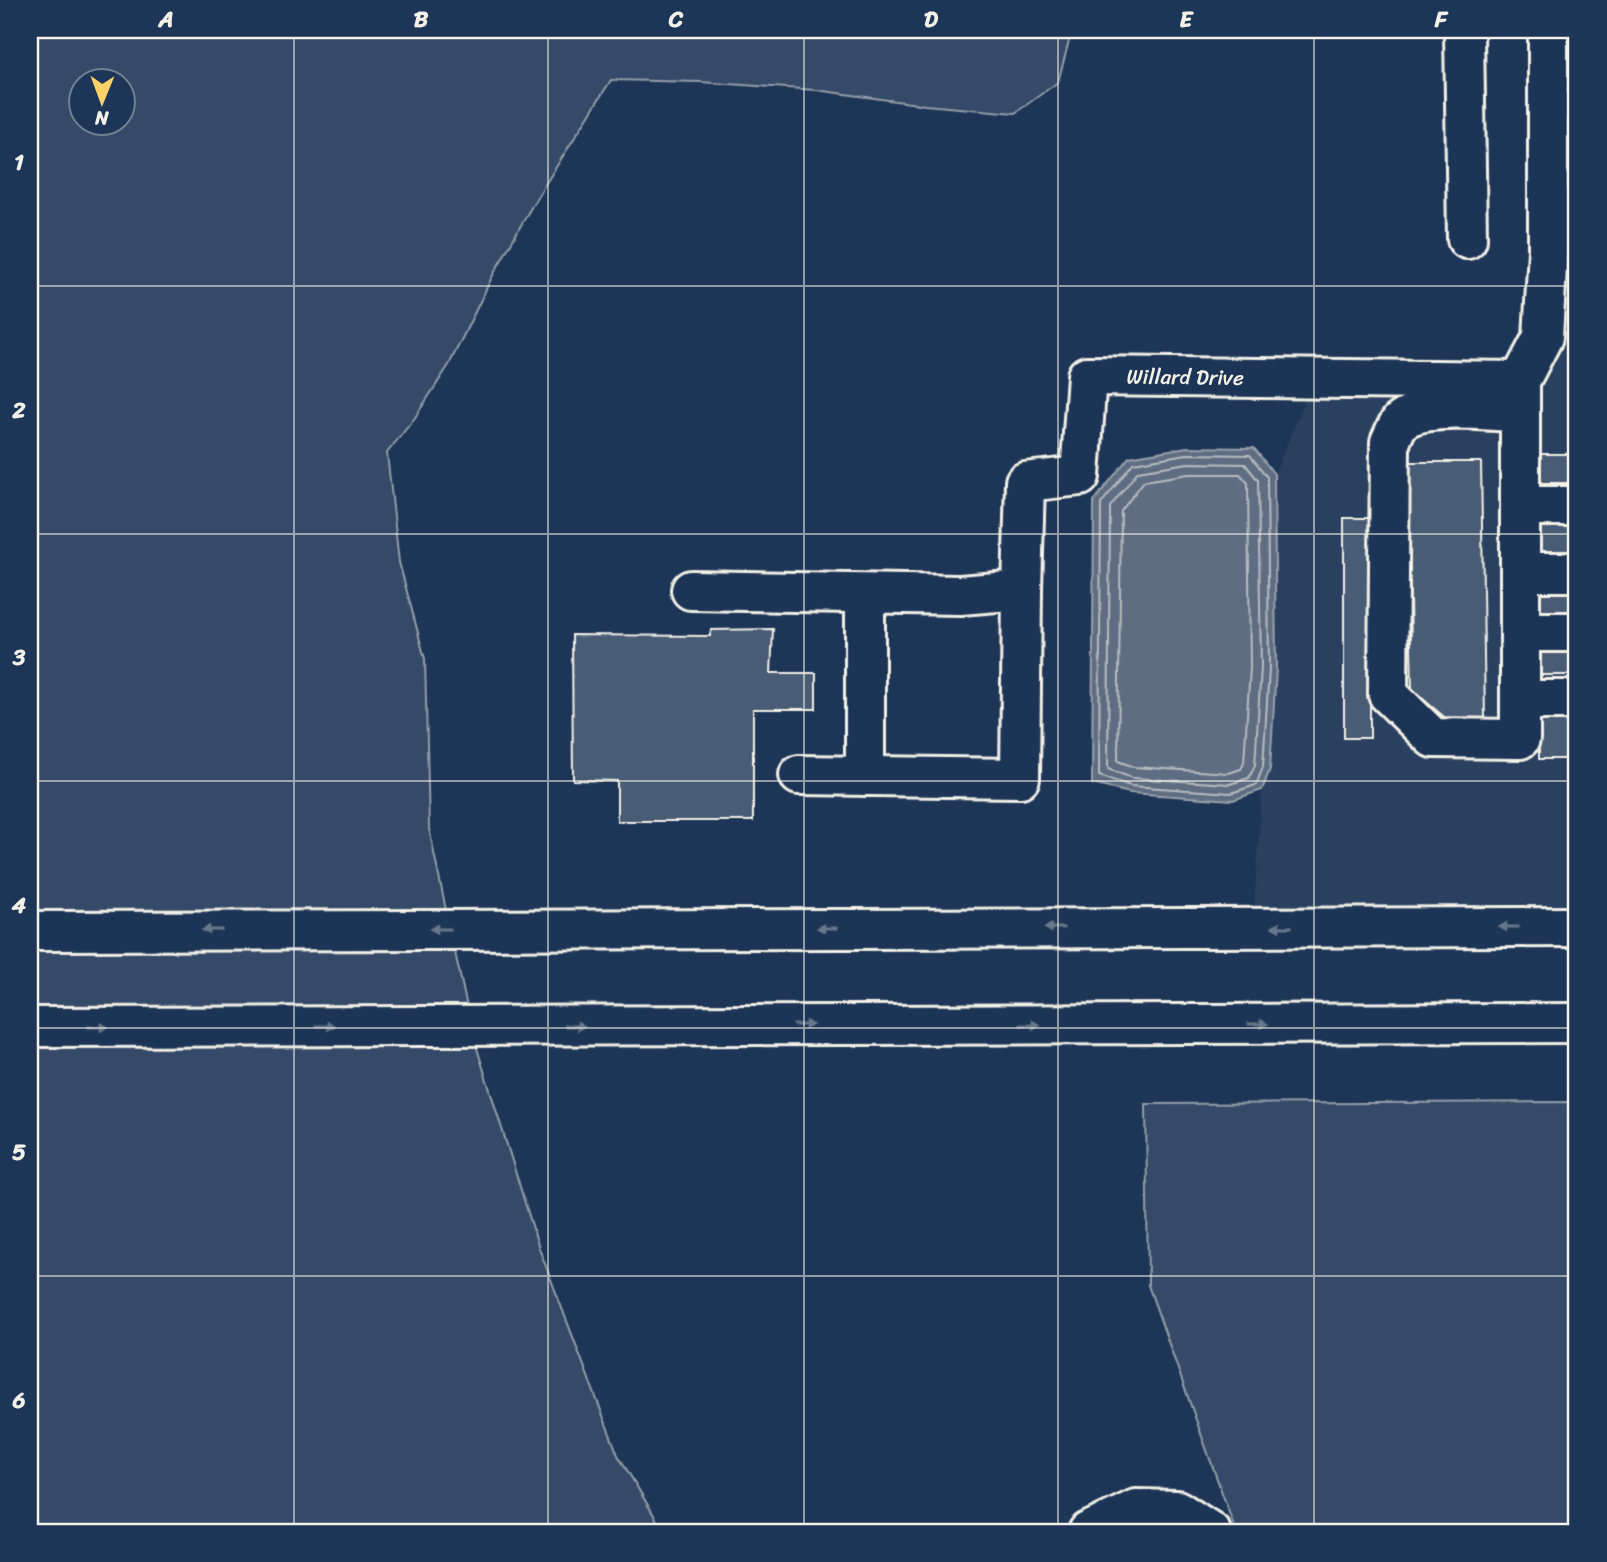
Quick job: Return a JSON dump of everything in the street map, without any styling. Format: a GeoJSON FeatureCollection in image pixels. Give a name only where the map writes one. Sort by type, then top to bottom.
{"type":"FeatureCollection","features":[{"type":"Feature","properties":{"kind":"main road"},"geometry":{"type":"LineString","coordinates":[[1464,30],[1467,239]]}},
{"type":"Feature","properties":{"kind":"main road"},"geometry":{"type":"LineString","coordinates":[[1520,396],[1414,415],[1399,423],[1390,442],[1388,694],[1433,738],[1520,739],[1520,396],[1543,337],[1562,268],[1548,30]]}},
{"type":"Feature","properties":{"kind":"main road","name":"Willard Drive"},"geometry":{"type":"LineString","coordinates":[[1022,590],[1025,482],[1080,475],[1087,376],[1520,396]]}},
{"type":"Feature","properties":{"kind":"main road"},"geometry":{"type":"LineString","coordinates":[[1520,506],[1577,506]]}},
{"type":"Feature","properties":{"kind":"main road"},"geometry":{"type":"LineString","coordinates":[[1520,572],[1577,572]]}},
{"type":"Feature","properties":{"kind":"main road"},"geometry":{"type":"LineString","coordinates":[[691,590],[960,595],[1022,590],[1020,778],[799,775]]}},
{"type":"Feature","properties":{"kind":"main road"},"geometry":{"type":"LineString","coordinates":[[865,594],[865,776]]}},
{"type":"Feature","properties":{"kind":"main road"},"geometry":{"type":"LineString","coordinates":[[1520,632],[1577,632]]}},
{"type":"Feature","properties":{"kind":"main road"},"geometry":{"type":"LineString","coordinates":[[1520,700],[1577,700]]}},
{"type":"Feature","properties":{"kind":"main road"},"geometry":{"type":"LineString","coordinates":[[30,930],[1577,927]]}},
{"type":"Feature","properties":{"kind":"main road"},"geometry":{"type":"LineString","coordinates":[[30,1027],[1577,1023]]}},
{"type":"Feature","properties":{"kind":"main road"},"geometry":{"type":"LineString","coordinates":[[1088,1532],[1136,1509],[1177,1510],[1210,1532]]}},
{"type":"Feature","properties":{"kind":"shaded area"},"geometry":{"type":"Polygon","coordinates":[[[30,30],[1072,30],[1058,82],[1015,113],[925,105],[816,90],[700,82],[611,80],[534,202],[492,277],[449,365],[414,419],[387,453],[399,562],[425,659],[429,829],[446,910],[30,912],[30,30]]]}},
{"type":"Feature","properties":{"kind":"shaded area"},"geometry":{"type":"Polygon","coordinates":[[[1534,30],[1577,30],[1577,908],[1254,907],[1262,790],[1270,769],[1276,669],[1274,474],[1315,376],[1532,373],[1534,30]]]}},
{"type":"Feature","properties":{"kind":"shaded area"},"geometry":{"type":"Polygon","coordinates":[[[454,948],[467,1007],[30,1008],[30,949],[454,948]]]}},
{"type":"Feature","properties":{"kind":"shaded area"},"geometry":{"type":"Polygon","coordinates":[[[476,1045],[539,1248],[618,1455],[664,1532],[30,1532],[30,1046],[476,1045]]]}},
{"type":"Feature","properties":{"kind":"shaded area"},"geometry":{"type":"Polygon","coordinates":[[[1577,1102],[1577,1532],[1236,1532],[1148,1285],[1146,1104],[1577,1102]]]}},
{"type":"Feature","properties":{"kind":"water"},"geometry":{"type":"Polygon","coordinates":[[[1187,447],[1254,448],[1274,474],[1276,669],[1270,769],[1262,790],[1233,800],[1130,793],[1092,784],[1094,501],[1129,457],[1187,447]]]}},
{"type":"Feature","properties":{"kind":"building"},"geometry":{"type":"Polygon","coordinates":[[[1541,454],[1577,454],[1577,483],[1541,483],[1541,454]]]}},
{"type":"Feature","properties":{"kind":"building"},"geometry":{"type":"Polygon","coordinates":[[[1407,462],[1481,462],[1485,718],[1448,720],[1412,690],[1407,462]]]}},
{"type":"Feature","properties":{"kind":"building"},"geometry":{"type":"Polygon","coordinates":[[[1344,518],[1370,518],[1370,738],[1344,738],[1344,518]]]}},
{"type":"Feature","properties":{"kind":"building"},"geometry":{"type":"Polygon","coordinates":[[[1539,526],[1577,526],[1577,557],[1539,557],[1539,526]]]}},
{"type":"Feature","properties":{"kind":"building"},"geometry":{"type":"Polygon","coordinates":[[[1541,586],[1577,586],[1577,617],[1541,617],[1541,586]]]}},
{"type":"Feature","properties":{"kind":"building"},"geometry":{"type":"Polygon","coordinates":[[[773,629],[771,673],[816,673],[816,709],[753,709],[753,821],[617,821],[617,781],[573,780],[572,635],[710,636],[711,630],[773,629]]]}},
{"type":"Feature","properties":{"kind":"building"},"geometry":{"type":"Polygon","coordinates":[[[1541,644],[1577,644],[1577,675],[1541,675],[1541,644]]]}},
{"type":"Feature","properties":{"kind":"building"},"geometry":{"type":"Polygon","coordinates":[[[1539,717],[1577,717],[1577,759],[1539,759],[1539,717]]]}}]}
